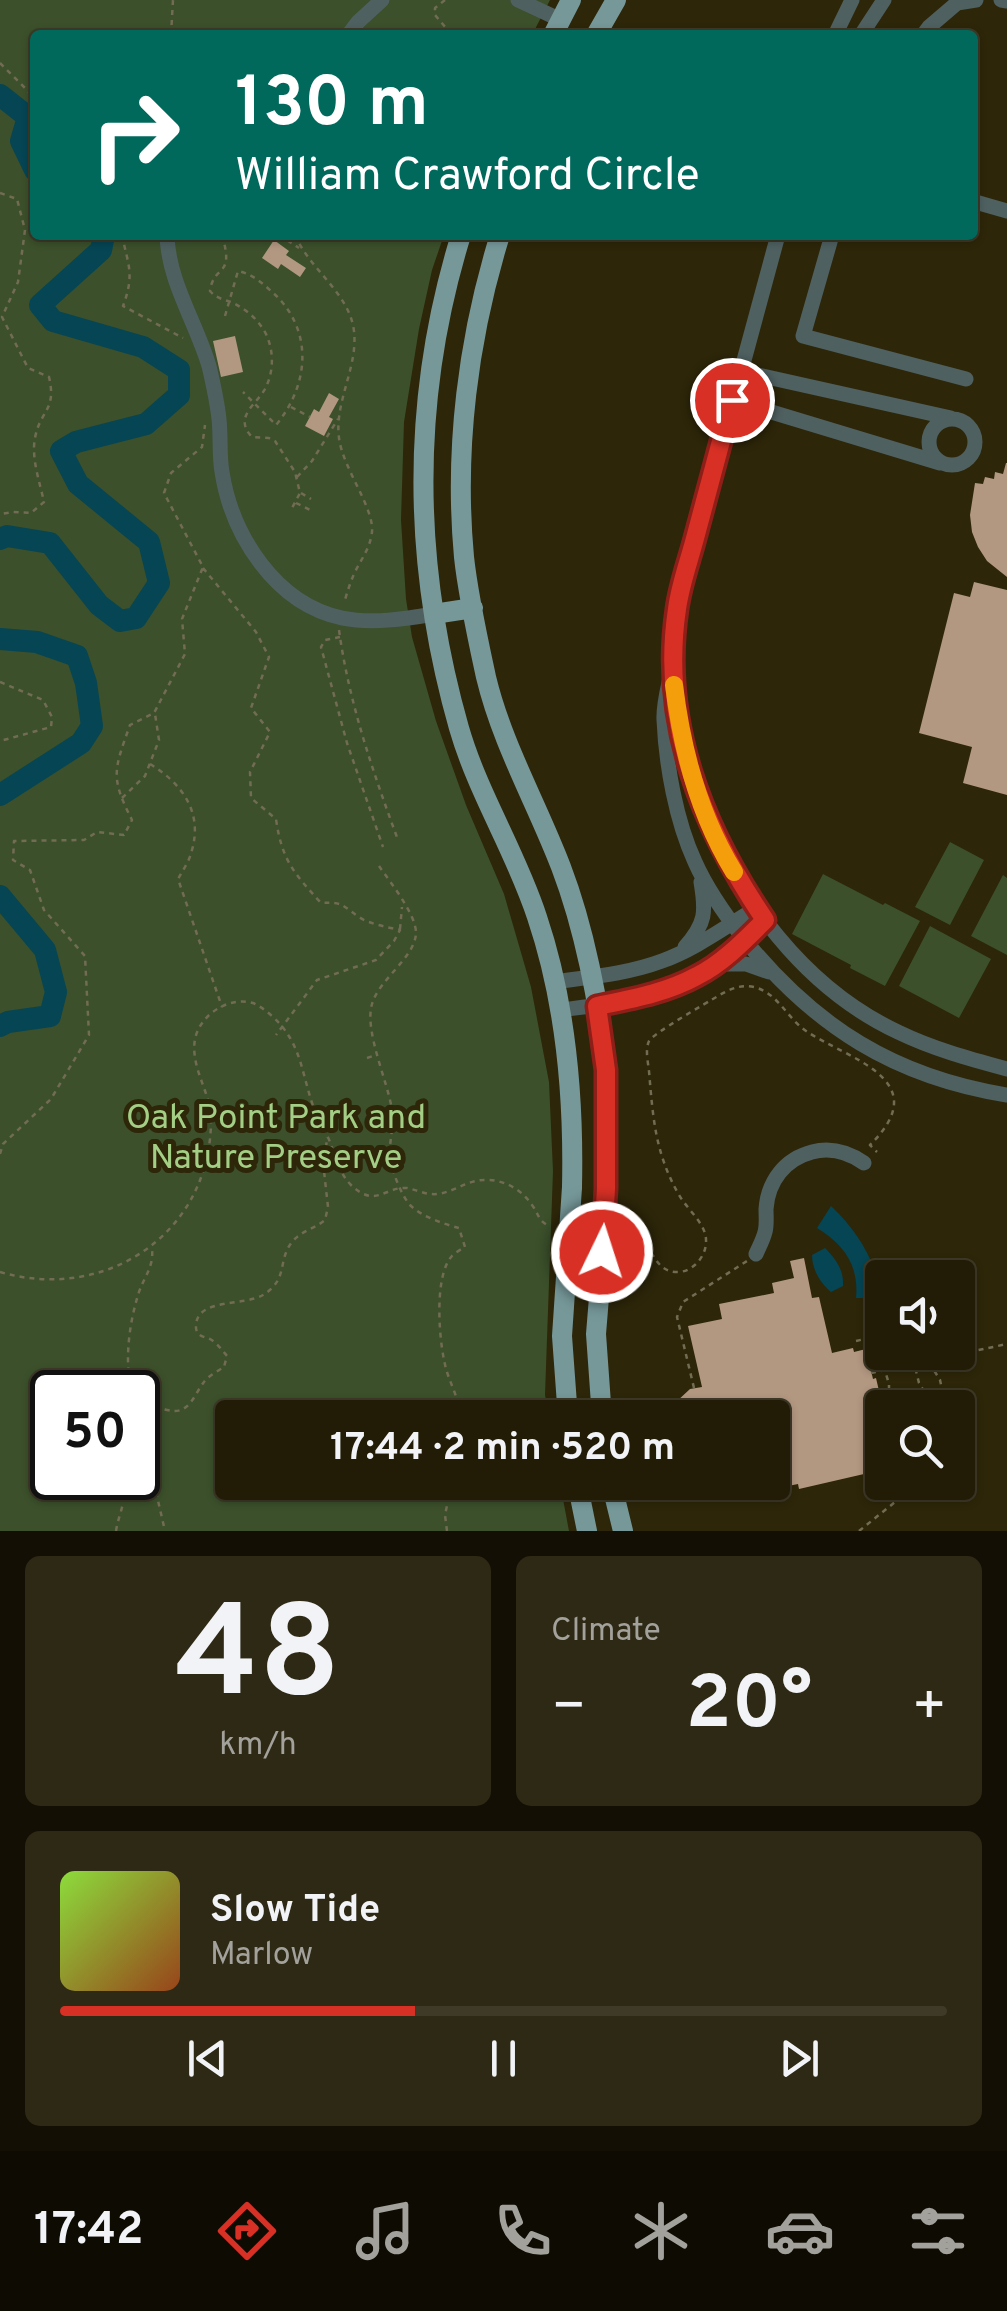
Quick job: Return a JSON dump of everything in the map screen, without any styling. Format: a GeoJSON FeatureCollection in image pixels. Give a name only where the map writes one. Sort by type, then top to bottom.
{"type":"FeatureCollection","features":[{"type":"Feature","properties":{"kind":"main road"},"geometry":{"type":"LineString","coordinates":[[557,28],[572,0]]}},
{"type":"Feature","properties":{"kind":"main road"},"geometry":{"type":"LineString","coordinates":[[596,30],[616,0]]}},
{"type":"Feature","properties":{"kind":"main road"},"geometry":{"type":"LineString","coordinates":[[459,240],[440,308],[430,366],[422,475],[424,542],[441,656],[460,731],[537,916],[559,1010],[571,1087],[572,1186],[562,1336],[567,1400]]}},
{"type":"Feature","properties":{"kind":"main road"},"geometry":{"type":"LineString","coordinates":[[498,240],[483,290],[463,424],[464,560],[490,688],[508,745],[562,870],[597,1006],[606,1070],[606,1189],[596,1334],[601,1400]]}},
{"type":"Feature","properties":{"kind":"main road"},"geometry":{"type":"LineString","coordinates":[[434,614],[473,608]]}},
{"type":"Feature","properties":{"kind":"main road"},"geometry":{"type":"LineString","coordinates":[[581,1500],[587,1531]]}},
{"type":"Feature","properties":{"kind":"main road"},"geometry":{"type":"LineString","coordinates":[[615,1500],[623,1531]]}},
{"type":"Feature","properties":{"kind":"lane"},"geometry":{"type":"LineString","coordinates":[[352,30],[382,0]]}},
{"type":"Feature","properties":{"kind":"lane"},"geometry":{"type":"LineString","coordinates":[[518,0],[557,28]]}},
{"type":"Feature","properties":{"kind":"lane"},"geometry":{"type":"LineString","coordinates":[[838,30],[852,0]]}},
{"type":"Feature","properties":{"kind":"lane"},"geometry":{"type":"LineString","coordinates":[[863,30],[884,0]]}},
{"type":"Feature","properties":{"kind":"lane"},"geometry":{"type":"LineString","coordinates":[[927,30],[957,3],[976,0]]}},
{"type":"Feature","properties":{"kind":"lane"},"geometry":{"type":"LineString","coordinates":[[978,203],[1007,211]]}},
{"type":"Feature","properties":{"kind":"lane"},"geometry":{"type":"LineString","coordinates":[[167,240],[169,260],[215,394],[228,497],[256,559],[295,597],[324,612],[351,619],[383,620],[434,614]]}},
{"type":"Feature","properties":{"kind":"lane"},"geometry":{"type":"LineString","coordinates":[[777,240],[677,606],[663,716],[679,812],[695,862],[732,923],[805,1005],[885,1058],[931,1077],[1007,1095]]}},
{"type":"Feature","properties":{"kind":"lane"},"geometry":{"type":"LineString","coordinates":[[831,240],[803,336],[966,379]]}},
{"type":"Feature","properties":{"kind":"lane"},"geometry":{"type":"LineString","coordinates":[[732,400],[940,463],[955,466],[974,451],[974,435],[964,422],[740,371]]}},
{"type":"Feature","properties":{"kind":"lane"},"geometry":{"type":"LineString","coordinates":[[940,463],[930,452],[928,437],[936,424],[951,418]]}},
{"type":"Feature","properties":{"kind":"lane"},"geometry":{"type":"LineString","coordinates":[[672,665],[680,734],[700,802],[728,862],[761,914],[803,965],[850,1003],[896,1032],[953,1055],[1007,1069]]}},
{"type":"Feature","properties":{"kind":"lane"},"geometry":{"type":"LineString","coordinates":[[678,954],[698,932],[704,916],[700,870]]}},
{"type":"Feature","properties":{"kind":"lane"},"geometry":{"type":"LineString","coordinates":[[554,982],[635,969],[678,954],[732,923],[761,914]]}},
{"type":"Feature","properties":{"kind":"lane"},"geometry":{"type":"LineString","coordinates":[[559,1010],[597,1006],[670,988],[699,976],[746,940],[761,914]]}},
{"type":"Feature","properties":{"kind":"lane"},"geometry":{"type":"LineString","coordinates":[[715,964],[746,964],[773,973]]}},
{"type":"Feature","properties":{"kind":"lane"},"geometry":{"type":"LineString","coordinates":[[756,1254],[766,1226],[770,1188],[783,1168],[800,1156],[822,1150],[870,1158]]}},
{"type":"Feature","properties":{"kind":"path"},"geometry":{"type":"LineString","coordinates":[[171,30],[173,0]]}},
{"type":"Feature","properties":{"kind":"path"},"geometry":{"type":"LineString","coordinates":[[445,0],[435,8],[434,15],[448,30]]}},
{"type":"Feature","properties":{"kind":"path"},"geometry":{"type":"LineString","coordinates":[[0,62],[30,93]]}},
{"type":"Feature","properties":{"kind":"path"},"geometry":{"type":"LineString","coordinates":[[0,194],[17,199],[25,230],[18,282],[2,316],[28,368],[49,377],[52,392],[51,406],[34,440],[44,502],[31,514],[0,514]]}},
{"type":"Feature","properties":{"kind":"path"},"geometry":{"type":"LineString","coordinates":[[123,240],[130,264],[129,289],[122,306],[189,342]]}},
{"type":"Feature","properties":{"kind":"path"},"geometry":{"type":"LineString","coordinates":[[223,240],[228,258],[210,291],[247,311],[267,336],[272,361],[267,385],[247,414],[247,431],[275,442],[296,477],[300,492],[292,508]]}},
{"type":"Feature","properties":{"kind":"path"},"geometry":{"type":"LineString","coordinates":[[286,240],[301,250],[347,308],[355,340],[339,418],[312,461],[296,477]]}},
{"type":"Feature","properties":{"kind":"path"},"geometry":{"type":"LineString","coordinates":[[297,240],[301,250]]}},
{"type":"Feature","properties":{"kind":"path"},"geometry":{"type":"LineString","coordinates":[[225,316],[238,271],[259,280],[280,298],[298,330],[303,365],[300,382],[290,406],[276,424],[244,392]]}},
{"type":"Feature","properties":{"kind":"path"},"geometry":{"type":"LineString","coordinates":[[290,406],[310,417]]}},
{"type":"Feature","properties":{"kind":"path"},"geometry":{"type":"LineString","coordinates":[[206,418],[202,447],[171,473],[164,493],[202,567],[256,632],[268,657],[251,708],[270,732],[250,772],[251,798],[276,819],[280,846],[292,871],[321,904],[338,902],[360,919],[400,930]]}},
{"type":"Feature","properties":{"kind":"path"},"geometry":{"type":"LineString","coordinates":[[325,435],[339,439]]}},
{"type":"Feature","properties":{"kind":"path"},"geometry":{"type":"LineString","coordinates":[[300,492],[312,499]]}},
{"type":"Feature","properties":{"kind":"path"},"geometry":{"type":"LineString","coordinates":[[295,502],[312,511]]}},
{"type":"Feature","properties":{"kind":"path"},"geometry":{"type":"LineString","coordinates":[[0,1154],[3,1144],[52,1099],[89,1035],[84,956],[44,910],[30,870],[13,860],[14,840],[84,840],[97,832],[124,835],[132,820],[115,768],[130,725],[154,713],[186,654],[182,619],[202,567]]}},
{"type":"Feature","properties":{"kind":"path"},"geometry":{"type":"LineString","coordinates":[[340,638],[325,640],[322,646],[347,743],[383,847]]}},
{"type":"Feature","properties":{"kind":"path"},"geometry":{"type":"LineString","coordinates":[[0,682],[43,700],[52,717],[51,726],[0,740]]}},
{"type":"Feature","properties":{"kind":"path"},"geometry":{"type":"LineString","coordinates":[[122,799],[145,776],[160,740],[154,713]]}},
{"type":"Feature","properties":{"kind":"path"},"geometry":{"type":"LineString","coordinates":[[150,764],[169,776],[187,796],[194,823],[192,850],[178,880],[222,1007]]}},
{"type":"Feature","properties":{"kind":"path"},"geometry":{"type":"LineString","coordinates":[[380,866],[414,921],[416,937],[383,985],[370,1014],[393,1113],[391,1162],[411,1206],[443,1224],[459,1228],[465,1247],[452,1255],[444,1270],[438,1318],[446,1369],[458,1400]]}},
{"type":"Feature","properties":{"kind":"path"},"geometry":{"type":"LineString","coordinates":[[276,1035],[317,980],[376,960],[400,930],[403,903]]}},
{"type":"Feature","properties":{"kind":"path"},"geometry":{"type":"LineString","coordinates":[[621,1234],[641,1240],[660,1266],[670,1271],[688,1270],[703,1254],[704,1231],[679,1196],[659,1152],[652,1122],[647,1048],[654,1035],[739,986],[752,986],[768,994],[804,1030],[885,1078],[893,1102],[885,1126],[870,1145],[870,1158]]}},
{"type":"Feature","properties":{"kind":"path"},"geometry":{"type":"LineString","coordinates":[[0,1272],[32,1279],[72,1278],[118,1266],[151,1246],[184,1214],[205,1168],[210,1137],[210,1110],[194,1052],[196,1034],[204,1020],[222,1007],[238,1002],[251,1003],[268,1012],[283,1028],[298,1053],[315,1110],[341,1172],[355,1189],[368,1196],[401,1188],[438,1194],[468,1182],[498,1181],[525,1196],[541,1222],[552,1226]]}},
{"type":"Feature","properties":{"kind":"path"},"geometry":{"type":"LineString","coordinates":[[368,1058],[378,1054]]}},
{"type":"Feature","properties":{"kind":"path"},"geometry":{"type":"LineString","coordinates":[[160,1406],[174,1411],[193,1403],[204,1381],[224,1367],[227,1356],[198,1333],[196,1326],[204,1310],[244,1303],[269,1291],[281,1278],[284,1256],[296,1237],[325,1220],[327,1136]]}},
{"type":"Feature","properties":{"kind":"path"},"geometry":{"type":"LineString","coordinates":[[128,1370],[131,1322],[153,1260],[151,1246]]}},
{"type":"Feature","properties":{"kind":"path"},"geometry":{"type":"LineString","coordinates":[[694,1388],[678,1310],[683,1302],[756,1254]]}},
{"type":"Feature","properties":{"kind":"path"},"geometry":{"type":"LineString","coordinates":[[856,1342],[865,1340]]}},
{"type":"Feature","properties":{"kind":"path"},"geometry":{"type":"LineString","coordinates":[[975,1351],[1007,1344]]}},
{"type":"Feature","properties":{"kind":"path"},"geometry":{"type":"LineString","coordinates":[[872,1373],[884,1370],[888,1390]]}},
{"type":"Feature","properties":{"kind":"path"},"geometry":{"type":"LineString","coordinates":[[116,1531],[124,1500]]}},
{"type":"Feature","properties":{"kind":"path"},"geometry":{"type":"LineString","coordinates":[[157,1500],[164,1531]]}},
{"type":"Feature","properties":{"kind":"path"},"geometry":{"type":"LineString","coordinates":[[448,1531],[449,1500]]}},
{"type":"Feature","properties":{"kind":"path"},"geometry":{"type":"LineString","coordinates":[[859,1531],[898,1500]]}},
{"type":"Feature","properties":{"kind":"green space","name":"Oak Point Park and Nature Preserve"},"geometry":{"type":"Polygon","coordinates":[[[0,0],[550,0],[535,30],[30,30],[30,240],[442,240],[419,329],[404,422],[401,520],[406,599],[412,637],[436,721],[504,894],[531,987],[549,1082],[553,1171],[546,1400],[215,1400],[215,1500],[563,1500],[569,1531],[0,1531],[0,0]]]}},
{"type":"Feature","properties":{"kind":"green space"},"geometry":{"type":"Polygon","coordinates":[[[950,842],[984,860],[950,925],[915,907],[950,842]]]}},
{"type":"Feature","properties":{"kind":"green space"},"geometry":{"type":"Polygon","coordinates":[[[823,874],[920,921],[885,986],[792,934],[823,874]]]}},
{"type":"Feature","properties":{"kind":"green space"},"geometry":{"type":"Polygon","coordinates":[[[1003,875],[1007,878],[1007,955],[971,936],[1003,875]]]}},
{"type":"Feature","properties":{"kind":"green space"},"geometry":{"type":"Polygon","coordinates":[[[930,926],[991,959],[959,1018],[899,986],[930,926]]]}},
{"type":"Feature","properties":{"kind":"water"},"geometry":{"type":"Polygon","coordinates":[[[831,1206],[849,1226],[870,1260],[865,1260],[865,1298],[856,1298],[855,1276],[848,1257],[817,1228],[831,1206]]]}},
{"type":"Feature","properties":{"kind":"water"},"geometry":{"type":"Polygon","coordinates":[[[825,1248],[833,1256],[843,1280],[843,1286],[831,1292],[817,1275],[812,1260],[812,1255],[825,1248]]]}},
{"type":"Feature","properties":{"kind":"building"},"geometry":{"type":"Polygon","coordinates":[[[274,240],[289,251],[286,255],[306,268],[300,277],[281,264],[278,269],[262,258],[274,240]]]}},
{"type":"Feature","properties":{"kind":"building"},"geometry":{"type":"Polygon","coordinates":[[[235,336],[243,372],[221,377],[213,341],[235,336]]]}},
{"type":"Feature","properties":{"kind":"building"},"geometry":{"type":"Polygon","coordinates":[[[329,393],[339,399],[324,436],[305,426],[314,409],[319,412],[329,393]]]}},
{"type":"Feature","properties":{"kind":"building"},"geometry":{"type":"Polygon","coordinates":[[[1006,463],[1007,577],[987,561],[978,547],[970,515],[975,483],[983,484],[985,477],[994,479],[995,472],[1003,474],[1006,463]]]}},
{"type":"Feature","properties":{"kind":"building"},"geometry":{"type":"Polygon","coordinates":[[[974,582],[1007,590],[1007,795],[963,783],[972,747],[919,733],[954,593],[970,597],[974,582]]]}},
{"type":"Feature","properties":{"kind":"building"},"geometry":{"type":"Polygon","coordinates":[[[804,1258],[812,1298],[819,1297],[832,1353],[865,1349],[865,1370],[871,1370],[879,1390],[865,1390],[864,1474],[799,1489],[798,1484],[790,1486],[790,1400],[678,1400],[690,1389],[702,1387],[688,1326],[722,1319],[719,1304],[774,1293],[772,1283],[794,1278],[790,1261],[804,1258]]]}},
{"type":"Feature","properties":{"kind":"waterway"},"geometry":{"type":"LineString","coordinates":[[0,95],[28,117],[21,141],[30,160]]}},
{"type":"Feature","properties":{"kind":"waterway"},"geometry":{"type":"LineString","coordinates":[[0,539],[7,536],[50,543],[99,605],[120,621],[136,618],[159,583],[149,542],[78,484],[61,451],[76,442],[146,424],[179,395],[179,370],[143,347],[53,321],[40,305],[101,250],[103,240]]}},
{"type":"Feature","properties":{"kind":"waterway"},"geometry":{"type":"LineString","coordinates":[[0,639],[37,642],[77,656],[86,683],[92,726],[81,743],[0,795]]}},
{"type":"Feature","properties":{"kind":"waterway"},"geometry":{"type":"LineString","coordinates":[[0,896],[45,950],[56,992],[50,1016],[0,1026]]}},
{"type":"Feature","properties":{"kind":"slow traffic"},"geometry":{"type":"LineString","coordinates":[[674,685],[680,734],[700,802],[734,872]]}},
{"type":"Feature","properties":{"kind":"route"},"geometry":{"type":"LineString","coordinates":[[602,1252],[606,1070],[597,1006],[670,988],[699,976],[765,920],[728,862],[700,802],[680,734],[672,665],[677,606],[732,400]]}}]}
